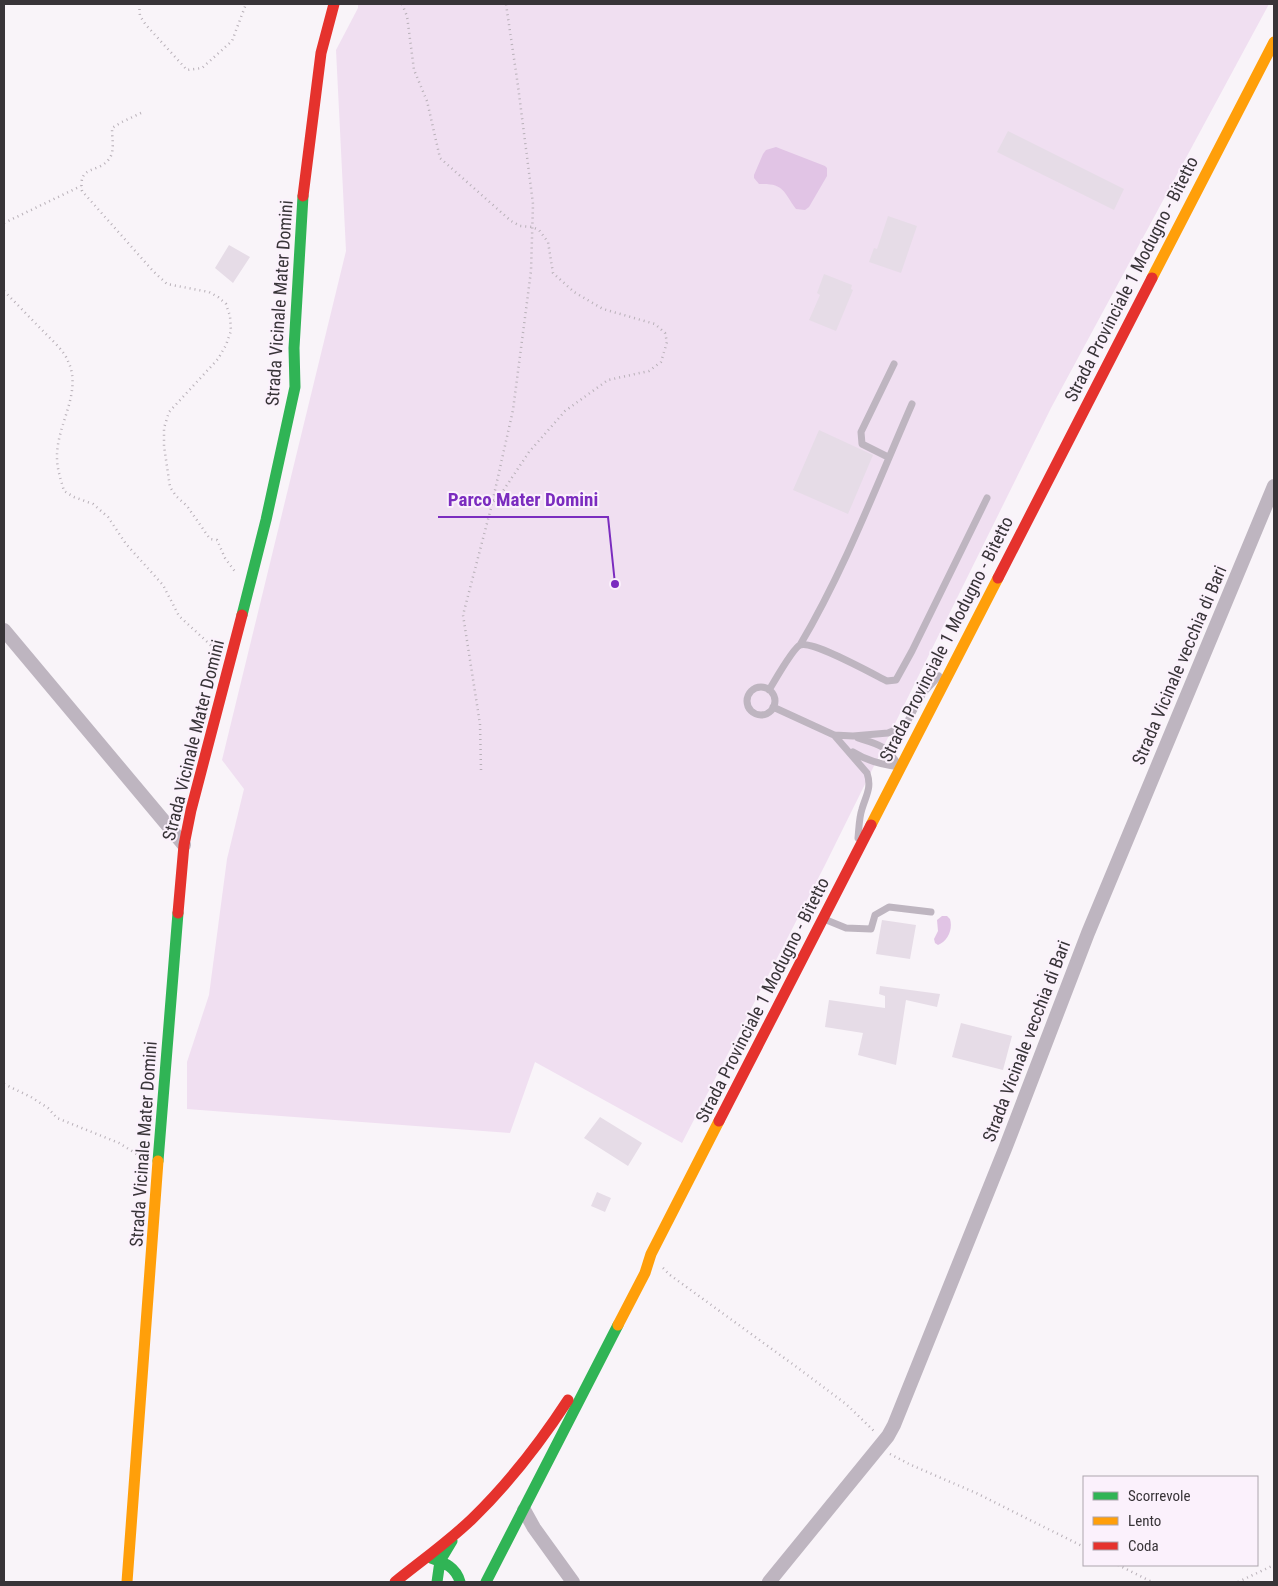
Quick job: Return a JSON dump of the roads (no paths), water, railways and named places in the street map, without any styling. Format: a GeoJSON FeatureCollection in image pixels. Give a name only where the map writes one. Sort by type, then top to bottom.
{"type":"FeatureCollection","features":[{"type":"Feature","properties":{"kind":"main road","name":"Strada Vicinale Mater Domini"},"geometry":{"type":"LineString","coordinates":[[127,1582],[160,1164],[175,939],[184,846],[191,810],[269,510],[296,387],[294,348],[303,197],[321,53],[334,4]]}},
{"type":"Feature","properties":{"kind":"main road","name":"Strada Provinciale 1 Modugno - Bitetto"},"geometry":{"type":"LineString","coordinates":[[568,1423],[645,1273],[651,1254],[1274,42]]}},
{"type":"Feature","properties":{"kind":"main road","name":"Strada Provinciale 1 Modugno - Bitetto"},"geometry":{"type":"LineString","coordinates":[[456,1534],[515,1473],[538,1445],[596,1351],[638,1270],[651,1254]]}},
{"type":"Feature","properties":{"kind":"main road"},"geometry":{"type":"LineString","coordinates":[[524,1481],[568,1423]]}},
{"type":"Feature","properties":{"kind":"main road"},"geometry":{"type":"LineString","coordinates":[[486,1582],[568,1423]]}},
{"type":"Feature","properties":{"kind":"main road"},"geometry":{"type":"LineString","coordinates":[[428,1572],[496,1510]]}},
{"type":"Feature","properties":{"kind":"main road"},"geometry":{"type":"LineString","coordinates":[[395,1582],[456,1534]]}},
{"type":"Feature","properties":{"kind":"main road"},"geometry":{"type":"LineString","coordinates":[[436,1582],[440,1561],[456,1534]]}},
{"type":"Feature","properties":{"kind":"main road"},"geometry":{"type":"LineString","coordinates":[[426,1557],[450,1564],[458,1574],[460,1582]]}},
{"type":"Feature","properties":{"kind":"street","name":"Strada Vicinale vecchia di Bari"},"geometry":{"type":"LineString","coordinates":[[769,1582],[882,1444],[898,1416],[1005,1149],[1088,933],[1274,486]]}},
{"type":"Feature","properties":{"kind":"street"},"geometry":{"type":"LineString","coordinates":[[4,630],[184,846]]}},
{"type":"Feature","properties":{"kind":"street"},"geometry":{"type":"LineString","coordinates":[[524,1510],[534,1528],[573,1582]]}},
{"type":"Feature","properties":{"kind":"lane"},"geometry":{"type":"LineString","coordinates":[[888,457],[862,444],[861,432],[894,364]]}},
{"type":"Feature","properties":{"kind":"lane"},"geometry":{"type":"LineString","coordinates":[[769,690],[813,624],[912,404]]}},
{"type":"Feature","properties":{"kind":"lane"},"geometry":{"type":"LineString","coordinates":[[800,645],[807,644],[825,650],[887,681],[896,680],[987,498]]}},
{"type":"Feature","properties":{"kind":"lane"},"geometry":{"type":"LineString","coordinates":[[834,735],[853,736],[888,733],[904,726],[923,693],[954,662]]}},
{"type":"Feature","properties":{"kind":"lane"},"geometry":{"type":"LineString","coordinates":[[761,688],[769,690],[774,698],[774,707],[768,713],[759,715],[751,711],[747,702],[752,691],[761,688]]}},
{"type":"Feature","properties":{"kind":"lane"},"geometry":{"type":"LineString","coordinates":[[774,707],[834,735],[867,773],[870,788],[862,810],[855,857]]}},
{"type":"Feature","properties":{"kind":"lane"},"geometry":{"type":"LineString","coordinates":[[853,736],[879,744],[887,749],[901,768]]}},
{"type":"Feature","properties":{"kind":"lane"},"geometry":{"type":"LineString","coordinates":[[848,750],[885,765],[901,768]]}},
{"type":"Feature","properties":{"kind":"lane"},"geometry":{"type":"LineString","coordinates":[[823,919],[846,928],[871,929],[875,915],[889,907],[931,912]]}},
{"type":"Feature","properties":{"kind":"place","name":"Parco Mater Domini"},"geometry":{"type":"Point","coordinates":[615,584]}}]}
